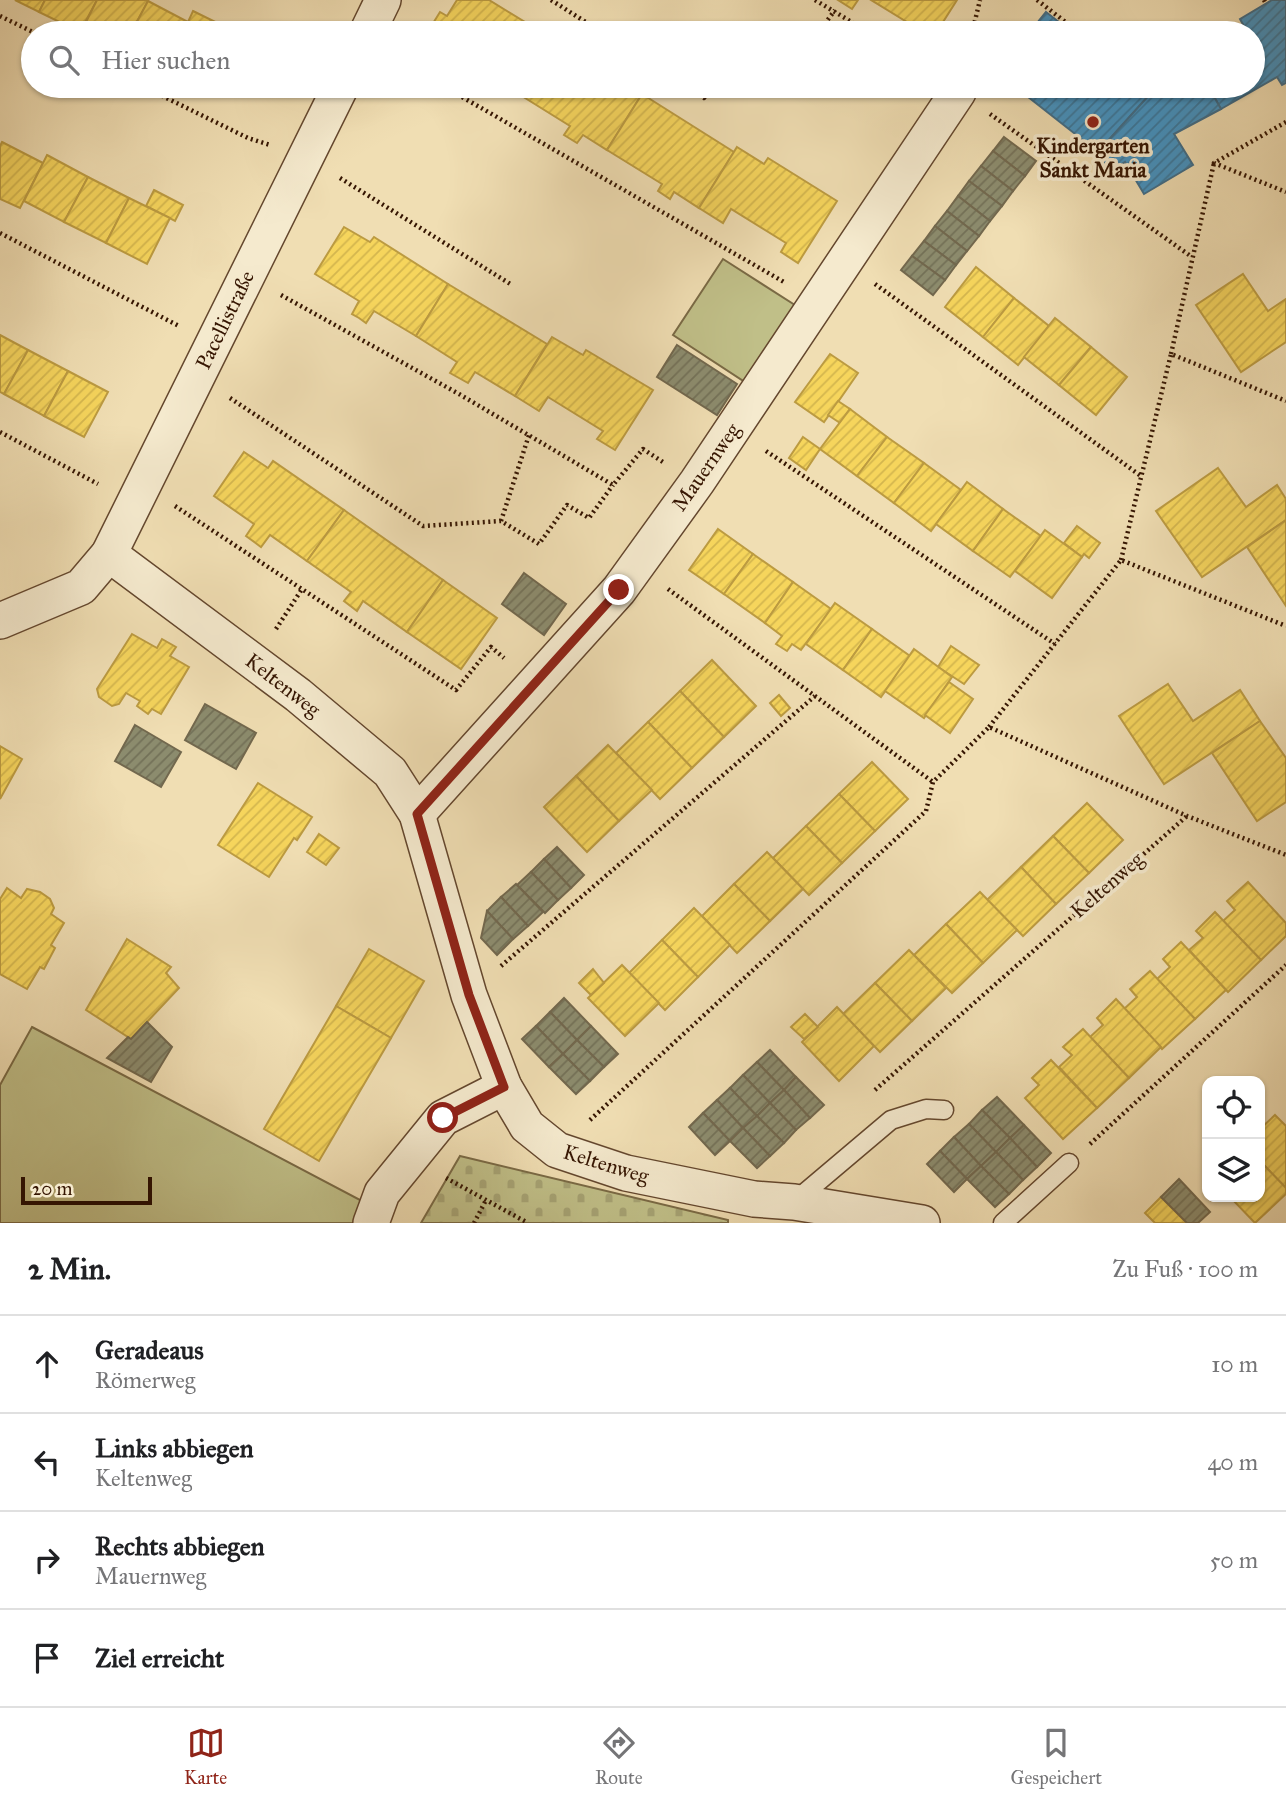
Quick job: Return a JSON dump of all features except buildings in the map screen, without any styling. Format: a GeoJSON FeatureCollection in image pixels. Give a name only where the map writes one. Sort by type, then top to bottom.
{"type":"FeatureCollection","features":[{"type":"Feature","properties":{"kind":"street"},"geometry":{"type":"LineString","coordinates":[[373,21],[383,0]]}},
{"type":"Feature","properties":{"kind":"street","name":"Pacellistraße"},"geometry":{"type":"LineString","coordinates":[[0,621],[81,587],[109,554],[335,98]]}},
{"type":"Feature","properties":{"kind":"street","name":"Mauernweg"},"geometry":{"type":"LineString","coordinates":[[417,814],[619,590],[697,482],[954,98]]}},
{"type":"Feature","properties":{"kind":"street","name":"Keltenweg"},"geometry":{"type":"LineString","coordinates":[[109,554],[298,695],[390,772],[417,814],[469,995],[504,1087],[527,1126],[557,1150],[626,1173],[754,1199],[794,1202],[922,1223]]}},
{"type":"Feature","properties":{"kind":"street"},"geometry":{"type":"LineString","coordinates":[[371,1223],[382,1193],[443,1118],[504,1087]]}},
{"type":"Feature","properties":{"kind":"lane"},"geometry":{"type":"LineString","coordinates":[[794,1202],[891,1120],[926,1109],[944,1110]]}},
{"type":"Feature","properties":{"kind":"lane"},"geometry":{"type":"LineString","coordinates":[[1003,1223],[1069,1163]]}},
{"type":"Feature","properties":{"kind":"path"},"geometry":{"type":"LineString","coordinates":[[551,0],[584,21]]}},
{"type":"Feature","properties":{"kind":"path"},"geometry":{"type":"LineString","coordinates":[[815,0],[852,21]]}},
{"type":"Feature","properties":{"kind":"path"},"geometry":{"type":"LineString","coordinates":[[975,21],[980,0]]}},
{"type":"Feature","properties":{"kind":"path"},"geometry":{"type":"LineString","coordinates":[[1037,0],[1064,21]]}},
{"type":"Feature","properties":{"kind":"path"},"geometry":{"type":"LineString","coordinates":[[827,21],[835,10]]}},
{"type":"Feature","properties":{"kind":"path"},"geometry":{"type":"LineString","coordinates":[[0,16],[21,26]]}},
{"type":"Feature","properties":{"kind":"path"},"geometry":{"type":"LineString","coordinates":[[166,98],[248,138],[274,146]]}},
{"type":"Feature","properties":{"kind":"path"},"geometry":{"type":"LineString","coordinates":[[464,98],[818,302]]}},
{"type":"Feature","properties":{"kind":"path"},"geometry":{"type":"LineString","coordinates":[[967,98],[1192,257]]}},
{"type":"Feature","properties":{"kind":"path"},"geometry":{"type":"LineString","coordinates":[[557,1150],[926,811],[933,782],[989,727],[1121,560],[1214,163],[1286,122]]}},
{"type":"Feature","properties":{"kind":"path"},"geometry":{"type":"LineString","coordinates":[[1214,163],[1286,192]]}},
{"type":"Feature","properties":{"kind":"path"},"geometry":{"type":"LineString","coordinates":[[331,172],[512,285]]}},
{"type":"Feature","properties":{"kind":"path"},"geometry":{"type":"LineString","coordinates":[[0,233],[180,327]]}},
{"type":"Feature","properties":{"kind":"path"},"geometry":{"type":"LineString","coordinates":[[246,276],[459,394],[613,485]]}},
{"type":"Feature","properties":{"kind":"path"},"geometry":{"type":"LineString","coordinates":[[905,304],[1141,476]]}},
{"type":"Feature","properties":{"kind":"path"},"geometry":{"type":"LineString","coordinates":[[1171,354],[1286,401]]}},
{"type":"Feature","properties":{"kind":"path"},"geometry":{"type":"LineString","coordinates":[[225,396],[423,526],[501,521],[539,544],[567,505],[589,518],[643,449],[697,482]]}},
{"type":"Feature","properties":{"kind":"path"},"geometry":{"type":"LineString","coordinates":[[733,429],[1055,644]]}},
{"type":"Feature","properties":{"kind":"path"},"geometry":{"type":"LineString","coordinates":[[0,432],[100,485]]}},
{"type":"Feature","properties":{"kind":"path"},"geometry":{"type":"LineString","coordinates":[[501,521],[529,435]]}},
{"type":"Feature","properties":{"kind":"path"},"geometry":{"type":"LineString","coordinates":[[174,505],[456,690],[491,647],[535,683]]}},
{"type":"Feature","properties":{"kind":"path"},"geometry":{"type":"LineString","coordinates":[[1121,560],[1286,626]]}},
{"type":"Feature","properties":{"kind":"path"},"geometry":{"type":"LineString","coordinates":[[636,566],[933,782]]}},
{"type":"Feature","properties":{"kind":"path"},"geometry":{"type":"LineString","coordinates":[[254,662],[302,589]]}},
{"type":"Feature","properties":{"kind":"path"},"geometry":{"type":"LineString","coordinates":[[541,932],[815,696]]}},
{"type":"Feature","properties":{"kind":"path"},"geometry":{"type":"LineString","coordinates":[[989,727],[1187,816],[1286,855]]}},
{"type":"Feature","properties":{"kind":"path","name":"Keltenweg"},"geometry":{"type":"LineString","coordinates":[[870,1094],[1187,816]]}},
{"type":"Feature","properties":{"kind":"path"},"geometry":{"type":"LineString","coordinates":[[1087,1146],[1286,965]]}},
{"type":"Feature","properties":{"kind":"path"},"geometry":{"type":"LineString","coordinates":[[448,1180],[528,1223]]}},
{"type":"Feature","properties":{"kind":"path"},"geometry":{"type":"LineString","coordinates":[[474,1223],[486,1200]]}},
{"type":"Feature","properties":{"kind":"green space"},"geometry":{"type":"Polygon","coordinates":[[[723,259],[798,307],[748,384],[673,335],[723,259]]]}},
{"type":"Feature","properties":{"kind":"green space"},"geometry":{"type":"Polygon","coordinates":[[[32,1027],[362,1201],[354,1223],[0,1223],[0,1085],[32,1027]]]}},
{"type":"Feature","properties":{"kind":"green space"},"geometry":{"type":"Polygon","coordinates":[[[460,1156],[728,1220],[728,1223],[421,1223],[460,1156]]]}},
{"type":"Feature","properties":{"kind":"place","name":"Kindergarten Sankt Maria"},"geometry":{"type":"Point","coordinates":[1093,122]}},
{"type":"Feature","properties":{"kind":"route"},"geometry":{"type":"LineString","coordinates":[[443,1118],[504,1087],[469,995],[417,814],[619,590]]}}]}
